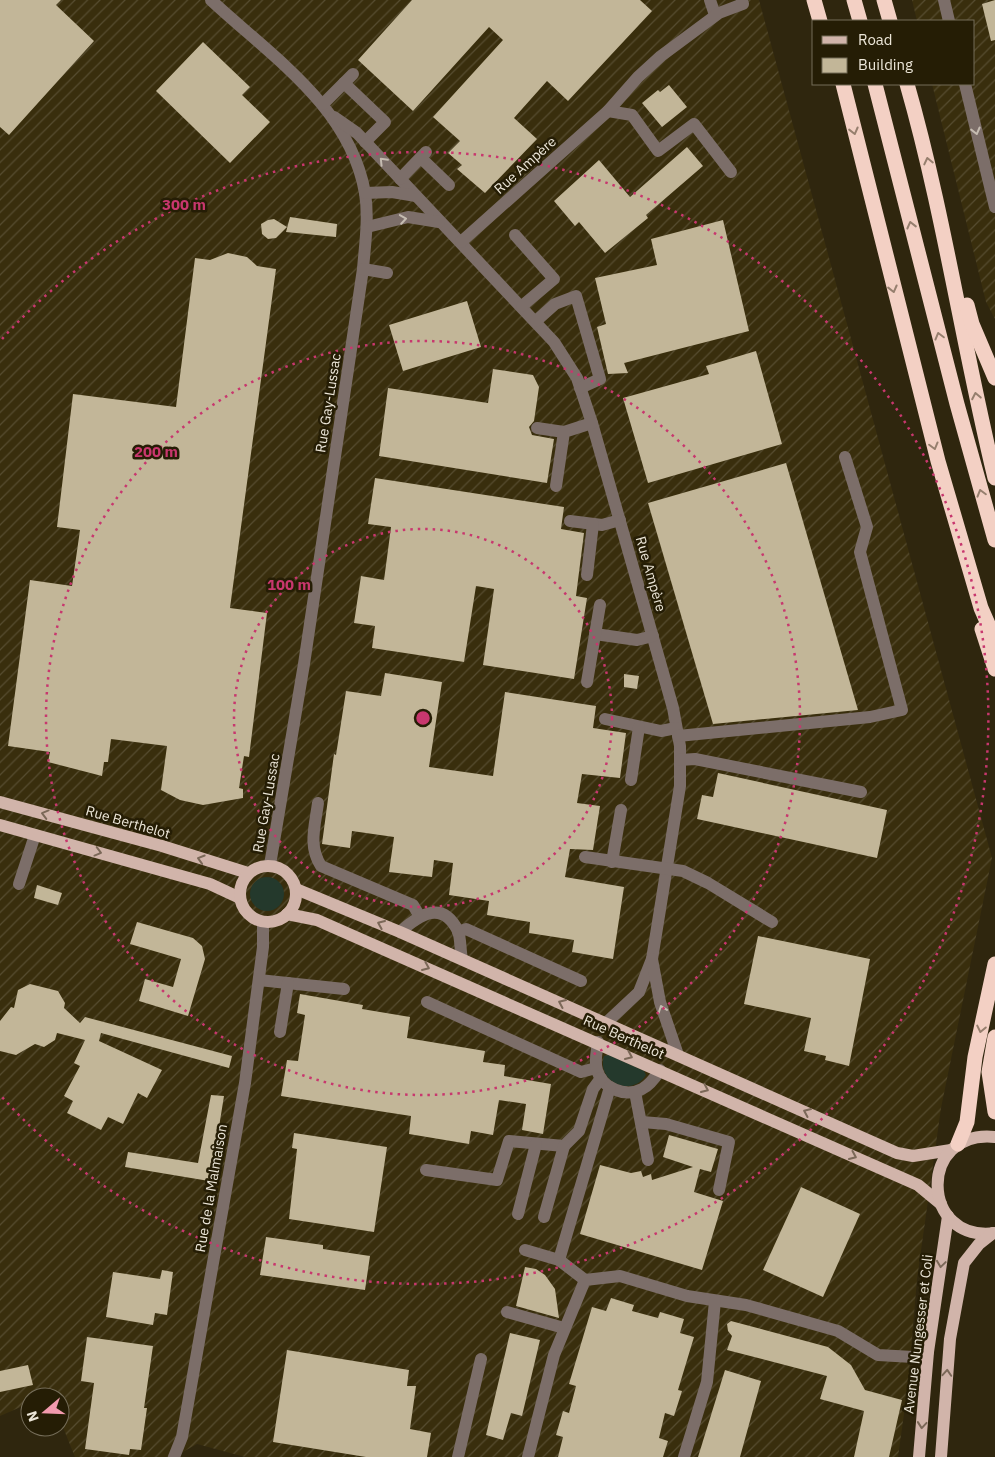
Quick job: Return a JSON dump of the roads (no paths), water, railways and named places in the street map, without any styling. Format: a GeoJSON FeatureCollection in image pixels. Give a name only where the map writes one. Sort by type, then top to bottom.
{"type":"FeatureCollection","features":[{"type":"Feature","properties":{"kind":"highway"},"geometry":{"type":"LineString","coordinates":[[814,0],[820,20]]}},
{"type":"Feature","properties":{"kind":"highway"},"geometry":{"type":"LineString","coordinates":[[823,0],[828,20]]}},
{"type":"Feature","properties":{"kind":"highway"},"geometry":{"type":"LineString","coordinates":[[854,0],[860,20]]}},
{"type":"Feature","properties":{"kind":"highway"},"geometry":{"type":"LineString","coordinates":[[884,0],[890,20]]}},
{"type":"Feature","properties":{"kind":"highway"},"geometry":{"type":"LineString","coordinates":[[843,85],[908,349],[938,461],[981,608],[995,640]]}},
{"type":"Feature","properties":{"kind":"highway"},"geometry":{"type":"LineString","coordinates":[[875,85],[957,404],[995,540]]}},
{"type":"Feature","properties":{"kind":"highway"},"geometry":{"type":"LineString","coordinates":[[907,85],[926,154],[942,225],[980,414],[995,478]]}},
{"type":"Feature","properties":{"kind":"highway"},"geometry":{"type":"LineString","coordinates":[[942,225],[972,324],[995,378]]}},
{"type":"Feature","properties":{"kind":"highway"},"geometry":{"type":"LineString","coordinates":[[981,608],[982,631],[995,669]]}},
{"type":"Feature","properties":{"kind":"highway"},"geometry":{"type":"LineString","coordinates":[[955,1147],[967,1122],[975,1057],[995,964]]}},
{"type":"Feature","properties":{"kind":"highway"},"geometry":{"type":"LineString","coordinates":[[995,1036],[989,1072],[995,1112]]}},
{"type":"Feature","properties":{"kind":"main road","name":"Rue Berthelot"},"geometry":{"type":"LineString","coordinates":[[0,802],[162,846],[248,873]]}},
{"type":"Feature","properties":{"kind":"main road"},"geometry":{"type":"LineString","coordinates":[[0,825],[210,884],[240,898]]}},
{"type":"Feature","properties":{"kind":"main road"},"geometry":{"type":"LineString","coordinates":[[270,865],[284,870],[290,875],[296,889],[295,903],[287,914],[274,922],[263,922],[246,912],[240,898],[241,883],[248,873],[256,867],[270,865]]}},
{"type":"Feature","properties":{"kind":"main road","name":"Rue Berthelot"},"geometry":{"type":"LineString","coordinates":[[296,889],[462,959],[897,1153],[913,1156],[955,1147],[972,1138],[995,1137]]}},
{"type":"Feature","properties":{"kind":"main road","name":"Rue Berthelot"},"geometry":{"type":"LineString","coordinates":[[287,914],[317,920],[598,1042],[918,1185],[941,1204]]}},
{"type":"Feature","properties":{"kind":"main road"},"geometry":{"type":"LineString","coordinates":[[955,1147],[942,1162],[938,1175],[937,1190],[941,1204],[948,1216],[965,1229],[979,1234],[994,1233]]}},
{"type":"Feature","properties":{"kind":"main road","name":"Avenue Nungesser et Coli"},"geometry":{"type":"LineString","coordinates":[[919,1457],[928,1352],[948,1216]]}},
{"type":"Feature","properties":{"kind":"main road"},"geometry":{"type":"LineString","coordinates":[[941,1457],[950,1339],[964,1263],[979,1244],[994,1233]]}},
{"type":"Feature","properties":{"kind":"street","name":"Rue Gay-Lussac"},"geometry":{"type":"LineString","coordinates":[[212,0],[323,104],[334,117],[356,159],[365,194],[367,227],[363,269],[304,664],[270,865]]}},
{"type":"Feature","properties":{"kind":"street"},"geometry":{"type":"LineString","coordinates":[[710,0],[715,16]]}},
{"type":"Feature","properties":{"kind":"street","name":"Rue Ampère"},"geometry":{"type":"LineString","coordinates":[[461,242],[608,111],[638,77],[661,56],[715,16],[743,4],[742,0]]}},
{"type":"Feature","properties":{"kind":"street"},"geometry":{"type":"LineString","coordinates":[[944,0],[949,20]]}},
{"type":"Feature","properties":{"kind":"street"},"geometry":{"type":"LineString","coordinates":[[323,104],[349,78],[385,122],[365,142]]}},
{"type":"Feature","properties":{"kind":"street"},"geometry":{"type":"LineString","coordinates":[[964,85],[995,207]]}},
{"type":"Feature","properties":{"kind":"street"},"geometry":{"type":"LineString","coordinates":[[608,111],[632,115],[658,151],[694,124],[731,172]]}},
{"type":"Feature","properties":{"kind":"street","name":"Rue Ampère"},"geometry":{"type":"LineString","coordinates":[[334,117],[357,133],[554,342],[577,378],[592,423],[653,636],[677,732],[680,760],[680,786],[652,959],[639,992],[606,1023]]}},
{"type":"Feature","properties":{"kind":"street"},"geometry":{"type":"LineString","coordinates":[[400,179],[423,155],[449,185]]}},
{"type":"Feature","properties":{"kind":"street"},"geometry":{"type":"LineString","coordinates":[[365,194],[392,192],[416,196]]}},
{"type":"Feature","properties":{"kind":"street"},"geometry":{"type":"LineString","coordinates":[[367,227],[408,217],[439,222]]}},
{"type":"Feature","properties":{"kind":"street"},"geometry":{"type":"LineString","coordinates":[[515,235],[554,279],[522,306]]}},
{"type":"Feature","properties":{"kind":"street"},"geometry":{"type":"LineString","coordinates":[[363,269],[387,273]]}},
{"type":"Feature","properties":{"kind":"street"},"geometry":{"type":"LineString","coordinates":[[536,321],[555,304],[576,296],[600,380],[580,388]]}},
{"type":"Feature","properties":{"kind":"street"},"geometry":{"type":"LineString","coordinates":[[537,428],[564,432],[592,423]]}},
{"type":"Feature","properties":{"kind":"street"},"geometry":{"type":"LineString","coordinates":[[556,486],[564,432]]}},
{"type":"Feature","properties":{"kind":"street"},"geometry":{"type":"LineString","coordinates":[[605,719],[661,731],[677,732],[870,717],[902,710],[860,552],[867,528],[846,457]]}},
{"type":"Feature","properties":{"kind":"street"},"geometry":{"type":"LineString","coordinates":[[570,521],[602,525],[620,520]]}},
{"type":"Feature","properties":{"kind":"street"},"geometry":{"type":"LineString","coordinates":[[587,575],[593,524]]}},
{"type":"Feature","properties":{"kind":"street"},"geometry":{"type":"LineString","coordinates":[[587,682],[600,605]]}},
{"type":"Feature","properties":{"kind":"street"},"geometry":{"type":"LineString","coordinates":[[595,634],[637,640],[653,636]]}},
{"type":"Feature","properties":{"kind":"street"},"geometry":{"type":"LineString","coordinates":[[631,780],[639,727]]}},
{"type":"Feature","properties":{"kind":"street"},"geometry":{"type":"LineString","coordinates":[[680,760],[695,759],[861,792]]}},
{"type":"Feature","properties":{"kind":"street"},"geometry":{"type":"LineString","coordinates":[[318,804],[312,844],[314,854],[321,866],[413,906],[420,915]]}},
{"type":"Feature","properties":{"kind":"street"},"geometry":{"type":"LineString","coordinates":[[612,862],[620,810]]}},
{"type":"Feature","properties":{"kind":"street"},"geometry":{"type":"LineString","coordinates":[[19,884],[34,835]]}},
{"type":"Feature","properties":{"kind":"street"},"geometry":{"type":"LineString","coordinates":[[585,857],[647,868],[667,868],[683,871],[708,883],[772,922]]}},
{"type":"Feature","properties":{"kind":"street"},"geometry":{"type":"LineString","coordinates":[[400,932],[420,915],[434,912],[448,917],[458,932],[462,959]]}},
{"type":"Feature","properties":{"kind":"street","name":"Rue de la Malmaison"},"geometry":{"type":"LineString","coordinates":[[174,1457],[182,1437],[244,1092],[263,947],[263,922]]}},
{"type":"Feature","properties":{"kind":"street"},"geometry":{"type":"LineString","coordinates":[[458,932],[466,929],[581,981]]}},
{"type":"Feature","properties":{"kind":"street","name":"Rue Ampère"},"geometry":{"type":"LineString","coordinates":[[652,959],[660,1002],[678,1055]]}},
{"type":"Feature","properties":{"kind":"street"},"geometry":{"type":"LineString","coordinates":[[259,980],[344,988]]}},
{"type":"Feature","properties":{"kind":"street"},"geometry":{"type":"LineString","coordinates":[[280,1032],[288,983]]}},
{"type":"Feature","properties":{"kind":"street"},"geometry":{"type":"LineString","coordinates":[[427,1002],[581,1072],[598,1073],[610,1087],[618,1091],[635,1092],[653,1081],[660,1070]]}},
{"type":"Feature","properties":{"kind":"street"},"geometry":{"type":"LineString","coordinates":[[544,1217],[564,1146],[579,1131],[598,1073],[598,1042]]}},
{"type":"Feature","properties":{"kind":"street"},"geometry":{"type":"LineString","coordinates":[[559,1260],[610,1087]]}},
{"type":"Feature","properties":{"kind":"street"},"geometry":{"type":"LineString","coordinates":[[635,1092],[648,1160]]}},
{"type":"Feature","properties":{"kind":"street"},"geometry":{"type":"LineString","coordinates":[[642,1122],[666,1124],[729,1142],[719,1190]]}},
{"type":"Feature","properties":{"kind":"street"},"geometry":{"type":"LineString","coordinates":[[426,1170],[497,1180],[509,1141],[564,1146]]}},
{"type":"Feature","properties":{"kind":"street"},"geometry":{"type":"LineString","coordinates":[[518,1214],[536,1144]]}},
{"type":"Feature","properties":{"kind":"street"},"geometry":{"type":"LineString","coordinates":[[525,1250],[559,1260],[584,1280],[599,1280],[620,1276],[687,1296],[746,1305],[838,1331],[878,1355],[914,1357],[928,1352]]}},
{"type":"Feature","properties":{"kind":"street"},"geometry":{"type":"LineString","coordinates":[[528,1457],[554,1355],[584,1280]]}},
{"type":"Feature","properties":{"kind":"street"},"geometry":{"type":"LineString","coordinates":[[684,1457],[707,1382],[716,1301]]}},
{"type":"Feature","properties":{"kind":"street"},"geometry":{"type":"LineString","coordinates":[[507,1312],[564,1328]]}},
{"type":"Feature","properties":{"kind":"street"},"geometry":{"type":"LineString","coordinates":[[458,1457],[481,1359]]}}]}
